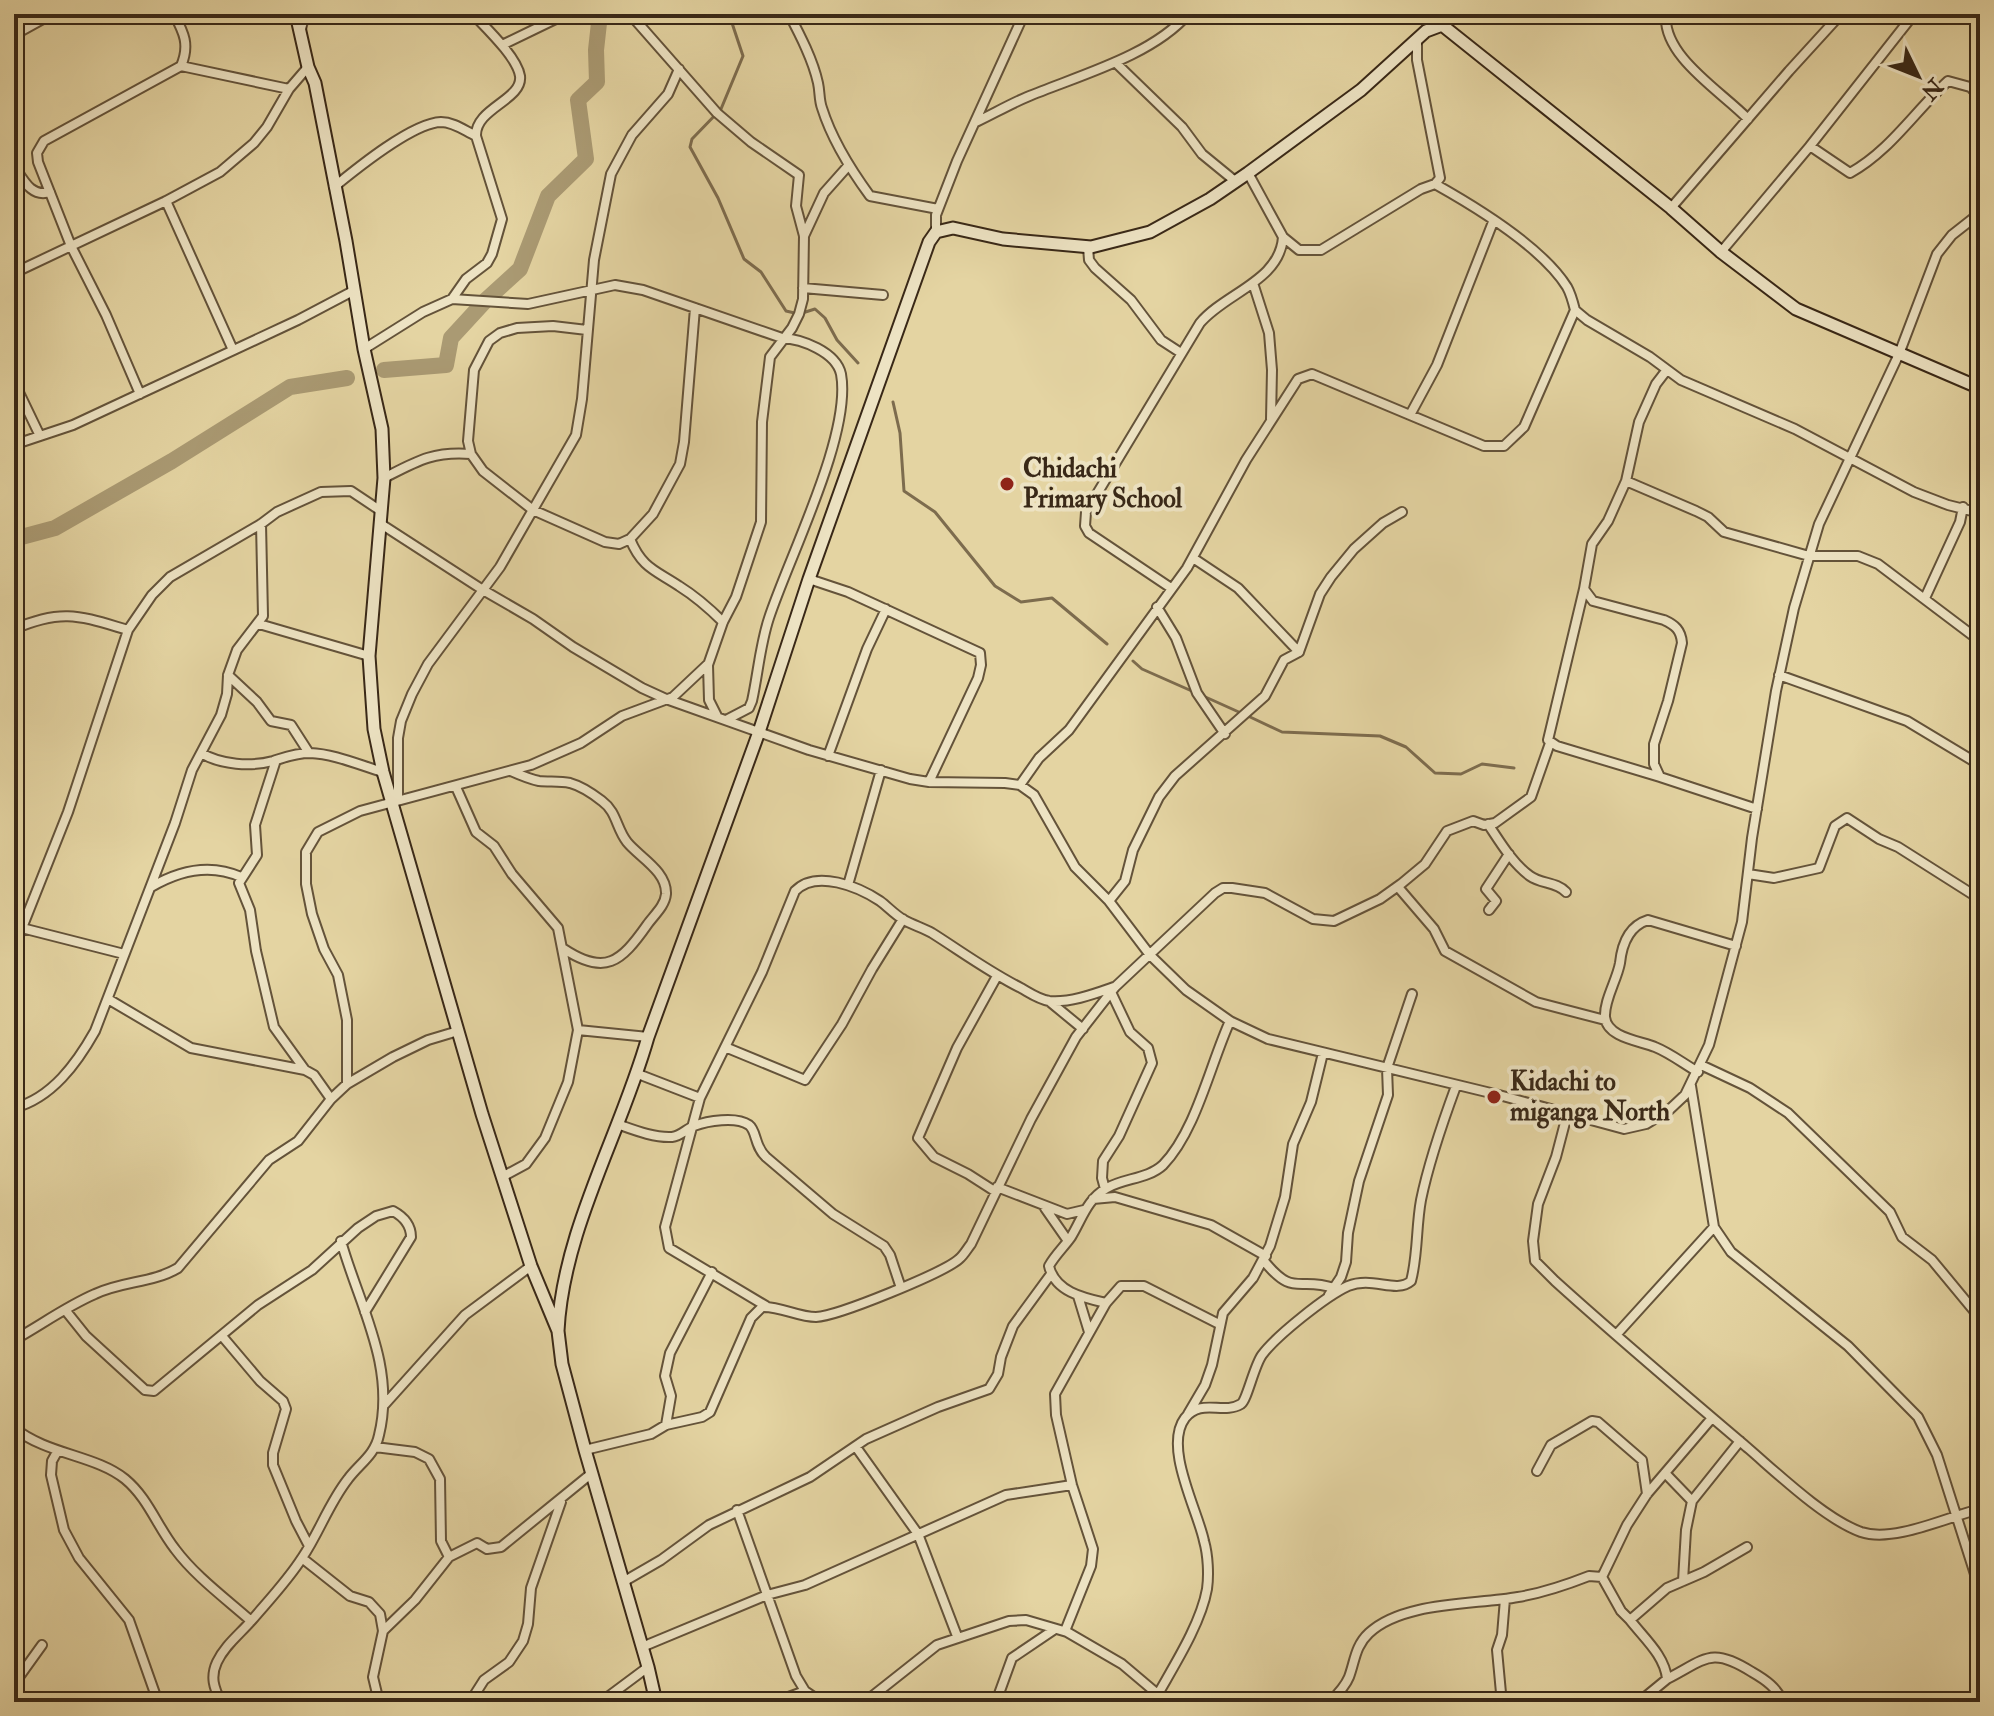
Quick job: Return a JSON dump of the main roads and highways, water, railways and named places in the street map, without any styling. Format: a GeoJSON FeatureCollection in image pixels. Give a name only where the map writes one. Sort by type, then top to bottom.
{"type":"FeatureCollection","features":[{"type":"Feature","properties":{"kind":"waterway"},"geometry":{"type":"LineString","coordinates":[[384,370],[446,365],[451,338],[520,269],[548,196],[586,159],[578,100],[597,82],[596,50],[600,14]]}},
{"type":"Feature","properties":{"kind":"waterway"},"geometry":{"type":"LineString","coordinates":[[729,14],[743,56],[721,109],[692,139],[690,147],[718,198],[744,259],[761,272],[786,311],[799,314],[815,309],[825,318],[837,340],[858,363]]}},
{"type":"Feature","properties":{"kind":"waterway"},"geometry":{"type":"LineString","coordinates":[[14,539],[55,528],[172,461],[290,387],[347,378]]}},
{"type":"Feature","properties":{"kind":"waterway"},"geometry":{"type":"LineString","coordinates":[[893,402],[900,433],[904,491],[935,512],[995,586],[1021,602],[1052,598],[1107,644]]}},
{"type":"Feature","properties":{"kind":"waterway"},"geometry":{"type":"LineString","coordinates":[[1133,661],[1142,669],[1194,692]]}},
{"type":"Feature","properties":{"kind":"waterway"},"geometry":{"type":"LineString","coordinates":[[1201,695],[1241,713]]}},
{"type":"Feature","properties":{"kind":"waterway"},"geometry":{"type":"LineString","coordinates":[[1248,716],[1282,732],[1380,736],[1406,747],[1435,773],[1461,774],[1482,764],[1514,768]]}},
{"type":"Feature","properties":{"kind":"place","name":"Chidachi Primary School"},"geometry":{"type":"Point","coordinates":[1007,484]}},
{"type":"Feature","properties":{"kind":"place","name":"Kidachi to miganga North"},"geometry":{"type":"Point","coordinates":[1494,1097]}}]}
